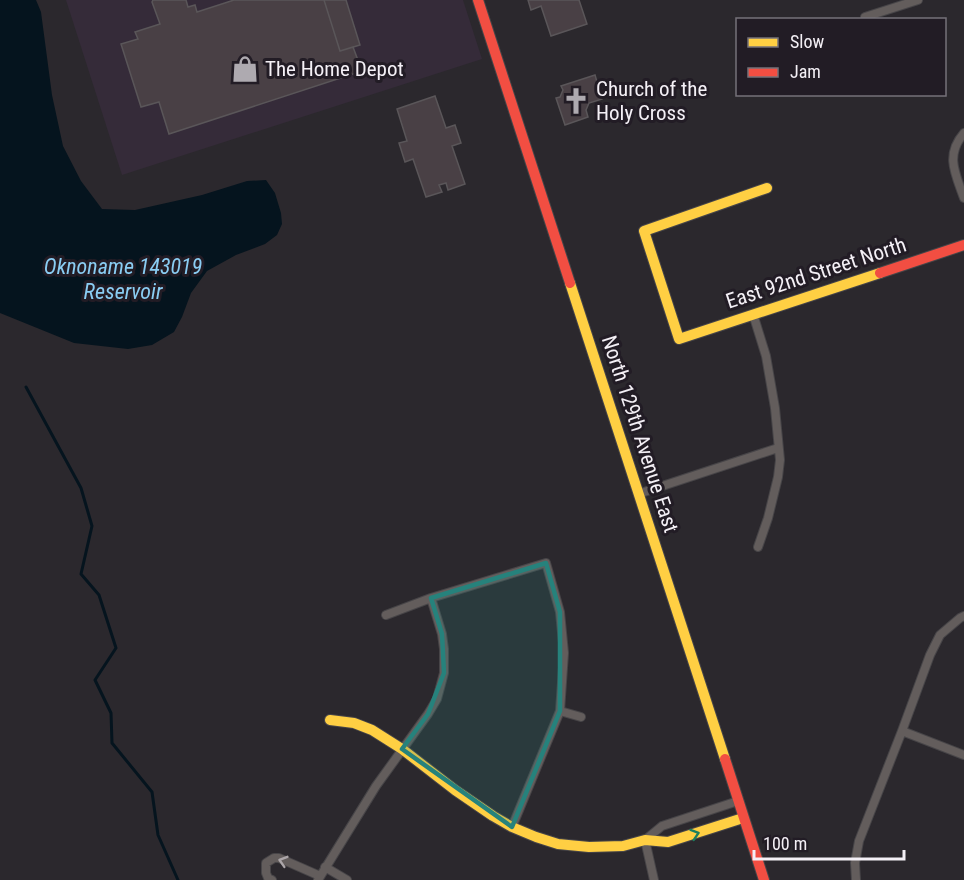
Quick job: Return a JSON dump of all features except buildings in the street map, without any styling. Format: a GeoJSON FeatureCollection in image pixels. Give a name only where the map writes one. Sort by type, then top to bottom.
{"type":"FeatureCollection","features":[{"type":"Feature","properties":{"kind":"street","name":"North 129th Avenue East"},"geometry":{"type":"LineString","coordinates":[[478,0],[764,880]]}},
{"type":"Feature","properties":{"kind":"street"},"geometry":{"type":"LineString","coordinates":[[865,17],[918,0]]}},
{"type":"Feature","properties":{"kind":"street"},"geometry":{"type":"LineString","coordinates":[[963,133],[955,145],[952,156],[953,168],[964,198]]}},
{"type":"Feature","properties":{"kind":"street","name":"East 92nd Street North"},"geometry":{"type":"LineString","coordinates":[[767,188],[644,231],[679,339],[964,245]]}},
{"type":"Feature","properties":{"kind":"street"},"geometry":{"type":"LineString","coordinates":[[753,314],[766,356],[775,408],[780,460],[768,518],[758,547]]}},
{"type":"Feature","properties":{"kind":"street"},"geometry":{"type":"LineString","coordinates":[[638,494],[778,448]]}},
{"type":"Feature","properties":{"kind":"street"},"geometry":{"type":"LineString","coordinates":[[386,615],[431,598],[546,562],[560,612],[564,653],[560,711],[512,826]]}},
{"type":"Feature","properties":{"kind":"street"},"geometry":{"type":"LineString","coordinates":[[272,880],[268,878],[265,868],[266,863],[274,858],[279,858],[319,878],[376,786],[437,699],[444,673],[444,649],[431,598]]}},
{"type":"Feature","properties":{"kind":"street"},"geometry":{"type":"LineString","coordinates":[[856,880],[855,863],[859,841],[930,655],[940,635],[964,616]]}},
{"type":"Feature","properties":{"kind":"street"},"geometry":{"type":"LineString","coordinates":[[560,711],[581,717]]}},
{"type":"Feature","properties":{"kind":"street"},"geometry":{"type":"LineString","coordinates":[[330,720],[354,723],[372,730],[402,749],[493,816],[536,837],[558,844],[589,847],[623,846],[645,840],[668,842],[743,818]]}},
{"type":"Feature","properties":{"kind":"street"},"geometry":{"type":"LineString","coordinates":[[902,731],[964,755]]}},
{"type":"Feature","properties":{"kind":"street"},"geometry":{"type":"LineString","coordinates":[[645,840],[662,826],[738,801]]}},
{"type":"Feature","properties":{"kind":"street"},"geometry":{"type":"LineString","coordinates":[[645,840],[654,880]]}},
{"type":"Feature","properties":{"kind":"street"},"geometry":{"type":"LineString","coordinates":[[326,867],[347,880]]}},
{"type":"Feature","properties":{"kind":"highlighted area"},"geometry":{"type":"Polygon","coordinates":[[[546,563],[560,612],[560,711],[512,827],[402,749],[428,714],[444,673],[442,634],[431,598],[546,563]]]}},
{"type":"Feature","properties":{"kind":"shaded area"},"geometry":{"type":"Polygon","coordinates":[[[66,0],[463,0],[482,59],[122,175],[66,0]]]}},
{"type":"Feature","properties":{"kind":"water","name":"Oknoname 143019 Reservoir"},"geometry":{"type":"Polygon","coordinates":[[[0,0],[36,0],[41,12],[52,95],[63,146],[81,181],[102,209],[135,210],[202,195],[247,181],[266,180],[275,193],[282,224],[277,235],[265,244],[236,255],[207,271],[191,293],[174,332],[152,345],[128,349],[74,343],[0,313],[0,0]]]}},
{"type":"Feature","properties":{"kind":"waterway"},"geometry":{"type":"LineString","coordinates":[[26,387],[81,488],[92,526],[81,574],[99,595],[116,648],[95,680],[111,713],[112,743],[152,792],[158,835],[178,880]]}},
{"type":"Feature","properties":{"kind":"traffic: slow"},"geometry":{"type":"LineString","coordinates":[[767,188],[644,231],[679,339],[880,273]]}},
{"type":"Feature","properties":{"kind":"traffic: slow"},"geometry":{"type":"LineString","coordinates":[[570,283],[725,759]]}},
{"type":"Feature","properties":{"kind":"traffic: slow"},"geometry":{"type":"LineString","coordinates":[[330,720],[354,723],[372,730],[402,749],[493,816],[512,827],[558,844],[589,847],[623,846],[645,840],[668,842],[743,818]]}},
{"type":"Feature","properties":{"kind":"traffic: jam"},"geometry":{"type":"LineString","coordinates":[[478,0],[570,283]]}},
{"type":"Feature","properties":{"kind":"traffic: jam"},"geometry":{"type":"LineString","coordinates":[[880,273],[964,245]]}},
{"type":"Feature","properties":{"kind":"traffic: jam"},"geometry":{"type":"LineString","coordinates":[[725,759],[764,880]]}},
{"type":"Feature","properties":{"kind":"place","name":"The Home Depot"},"geometry":{"type":"Point","coordinates":[245,69]}},
{"type":"Feature","properties":{"kind":"place","name":"Church of the Holy Cross"},"geometry":{"type":"Point","coordinates":[576,101]}}]}
